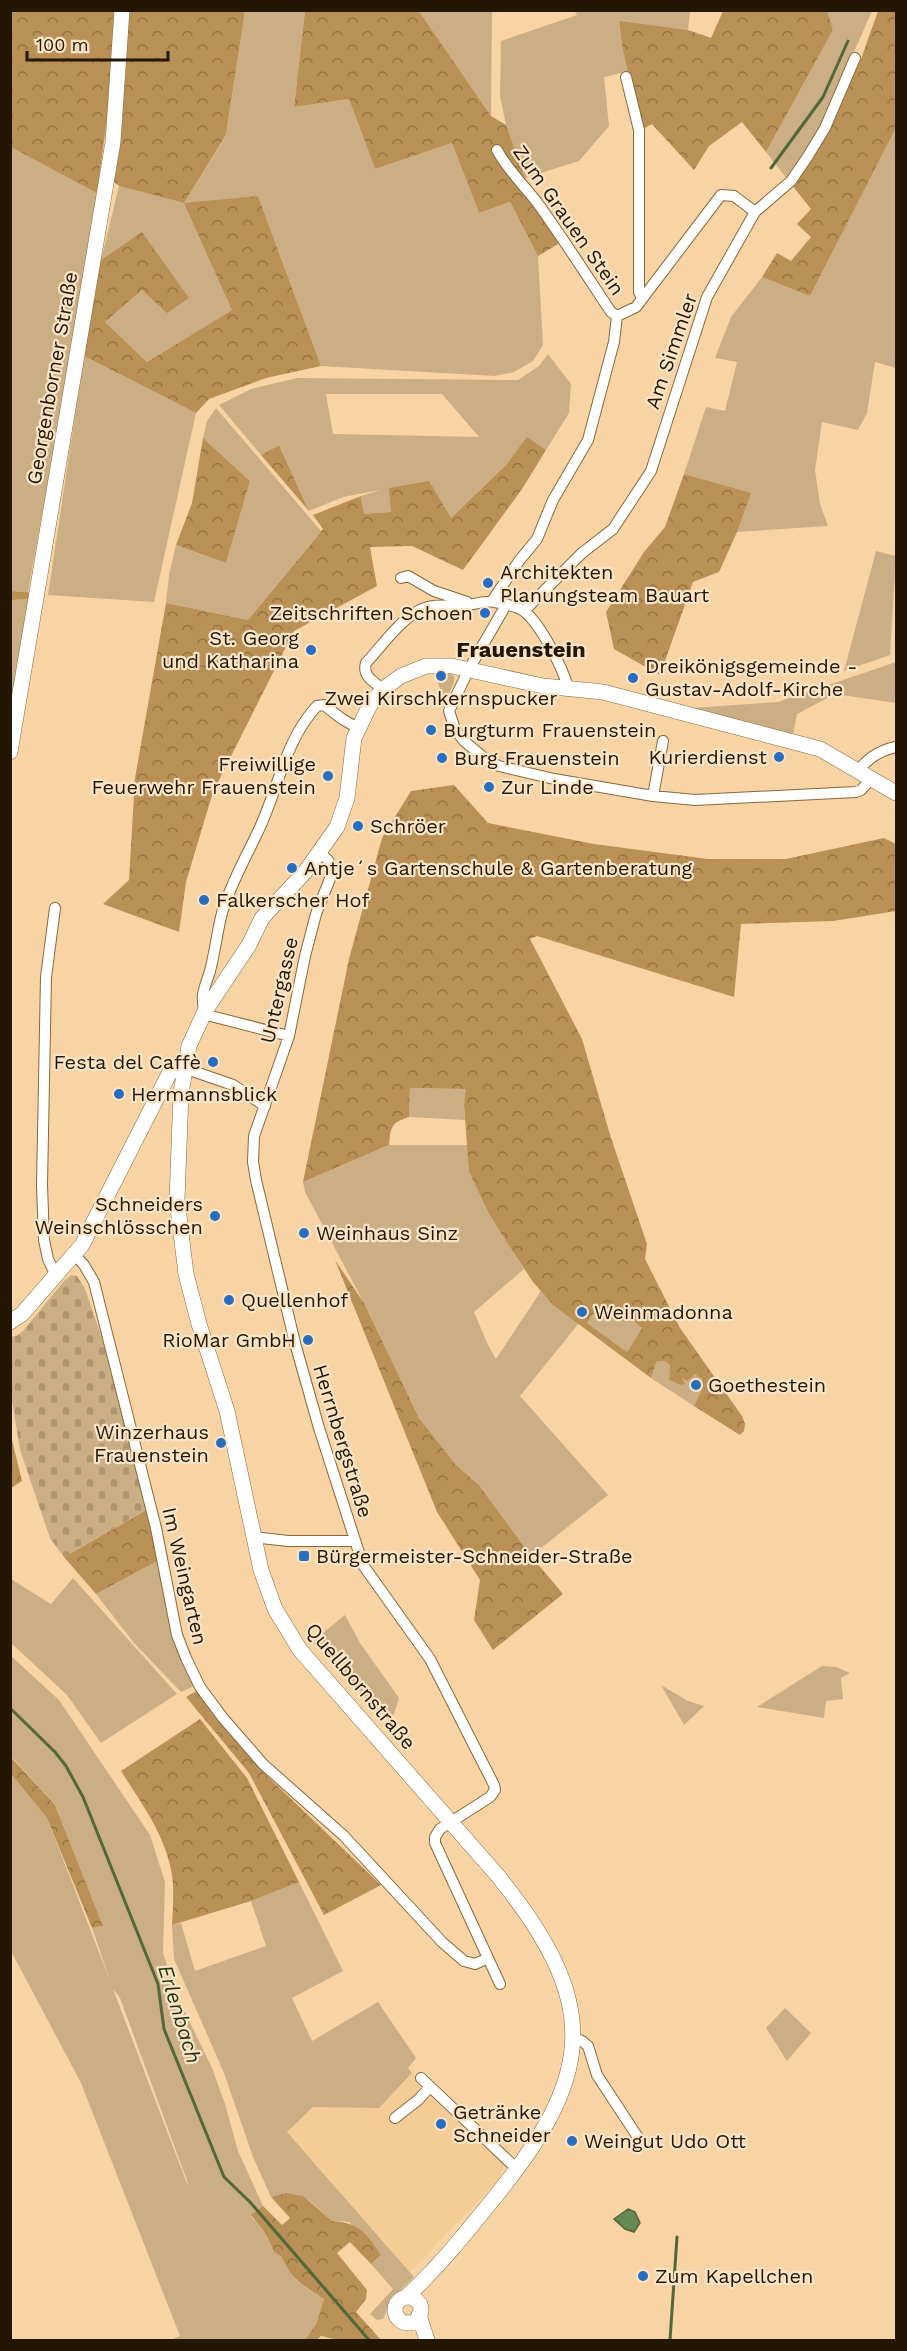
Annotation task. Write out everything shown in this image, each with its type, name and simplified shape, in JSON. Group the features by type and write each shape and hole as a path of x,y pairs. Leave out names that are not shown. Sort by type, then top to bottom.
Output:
{"main road":[{"name":"Georgenborner Straße","path":"10,752 110,161 122,10"},
{"path":"383,689 401,676 426,666 452,666 543,686 603,692 820,749 897,792"},
{"name":"Quellbornstraße","path":"383,689 370,705 358,728 352,749 345,808 337,827 320,854 262,918 249,945 204,1012 189,1046 184,1068 177,1182 186,1274 229,1420 253,1538 267,1590 300,1650 510,1891 544,1943 565,1986 571,2008 573,2038 569,2068 561,2097 544,2129 517,2169 430,2276 406,2297"},
{"path":"10,1322 18,1317 75,1256 89,1234 169,1074 175,1069 184,1068"},
{"name":"Quellbornstraße","path":"420,2310 430,2276"},
{"path":"421,2340 405,2322 396,2316 395,2309 399,2300 406,2297 416,2300 427,2340"},
{"path":"405,2322 414,2321 420,2310"}],"street":[{"name":"Am Simmler","path":"524,611 582,553 613,529 645,483 651,471 707,297 755,212 791,181 808,156 825,128 855,58"},
{"path":"626,77 639,130 639,292 642,298"},
{"name":"Zum Grauen Stein","path":"492,602 519,561 537,539 553,500 588,440 614,342 617,316 611,312 540,206 522,182 508,169 497,150"},
{"path":"617,316 636,307 722,195 734,196 755,212"},
{"path":"401,578 408,576 434,591 472,604"},
{"path":"383,689 366,674 364,669 366,663 409,617 419,610 438,605 492,602 524,611 547,642 568,688"},
{"path":"506,605 469,669 449,711 455,729 464,741 480,755 499,766 554,779 653,796 695,800 856,792 861,790 864,775 875,754 897,747"},
{"path":"290,1036 204,1012 202,996 210,971 222,912 234,879 261,824 281,767 306,720 317,706 324,705 358,728"},
{"path":"653,796 663,741"},
{"name":"Untergasse","path":"265,1106 290,1036 310,935 333,871 328,860 320,854"},
{"path":"55,908 46,977 42,1185 44,1240 50,1264 56,1276"},
{"path":"184,1068 233,1085 265,1106"},
{"name":"Herrnbergstraße","path":"265,1106 254,1136 253,1162 261,1207 316,1417 354,1541 363,1565 430,1659 494,1785 495,1790 490,1797 450,1821"},
{"name":"Im Weingarten","path":"75,1256 84,1265 94,1282 156,1528 177,1635 200,1687 257,1758 344,1836 442,1942 464,1961 472,1964 488,1958"},
{"path":"253,1538 354,1541"},
{"path":"450,1821 440,1829 435,1837 435,1844 500,1984"},
{"path":"573,2038 588,2046 597,2075 639,2139"},
{"path":"421,2078 517,2169"},
{"path":"395,2118 430,2087"}],"shaded area":[{"path":"412,2073 506,2162 499,2179 410,2272 287,2132 313,2107 379,2108"}],"green space":[{"path":"827,10 833,30 766,152 742,122 709,146 694,170 652,124 641,130 622,45 619,21 688,30 711,38 723,11"},
{"path":"10,11 97,194 81,298 28,592 10,591"},
{"path":"11,11 114,11 109,104 97,193 11,147"},
{"path":"129,11 245,11 226,135 184,203 119,186 113,181 123,105"},
{"path":"245,11 305,11 294,107 349,99 375,169 452,143 479,213 510,202 538,256 543,345 533,361 514,372 495,376 321,366 258,196 232,310 147,362 105,322 142,290 167,312 188,298 101,260 119,186 184,203 226,136"},
{"path":"305,11 419,11 491,116 506,125 525,178 565,240 538,256 510,202 479,213 452,143 375,169 349,99 294,107"},
{"path":"419,11 492,11 491,116"},
{"path":"575,11 690,11 688,30 619,22 629,71 604,77 609,126 579,161 525,178 506,125 500,96 501,41 577,15"},
{"path":"827,11 872,11 819,132 788,180 766,152 833,30"},
{"path":"878,11 896,11 896,128 810,296 762,277 777,253 791,261 811,237 797,224 811,209 792,185 820,145 861,59"},
{"path":"896,128 896,368 875,362 867,413 858,430 822,422 815,470 820,504 828,526 737,532 750,493 684,474 706,407 725,411 737,362 715,358 731,317 762,277 810,296"},
{"path":"258,196 321,366 266,378 209,399 196,413 84,356 101,260 142,232 189,298 167,313 142,290 105,322 147,362 232,310 184,203"},
{"path":"548,354 571,384 569,413 546,450 527,438 506,465 451,518 392,512 364,514 361,496 380,490 343,497 309,511 279,445 261,455 219,405 251,389 297,378 518,380 539,366","holes":["326,394 442,394 479,437 333,434"]},
{"path":"84,356 196,413 154,602 48,595"},
{"path":"216,408 321,531 248,620 166,603 169,575 176,545 226,563 250,481 203,438 207,421"},
{"path":"527,437 546,450 522,489 463,570 412,546 370,547 377,586 294,631 213,792 186,882 179,932 103,904 129,880 135,778 166,603 248,620 323,529 313,515 361,496 364,514 391,512 389,488 429,481 451,518 506,465"},
{"path":"203,438 250,481 226,563 176,545 192,503"},
{"path":"279,445 309,511 261,455"},
{"path":"684,474 751,493 719,572 693,582 660,675 614,649 606,612 644,552 665,527"},
{"path":"876,551 896,556 890,655 844,671"},
{"path":"10,591 28,592 33,599 11,600"},
{"path":"33,599 11,729 11,600"},
{"path":"896,662 896,703 835,694 797,714 793,734 691,708 778,702"},
{"path":"433,673 449,673 454,676 454,682 446,701"},
{"path":"454,785 488,823 594,844 708,859 786,859 884,838 896,844 896,911 833,921 741,924 734,997 537,936 530,939 582,1039 611,1138 647,1244 645,1259 680,1328 742,1416 745,1424 744,1431 740,1435 694,1406 703,1387 702,1379 695,1374 687,1381 682,1378 685,1384 680,1385 669,1380 670,1366 664,1361 656,1362 651,1378 553,1305 533,1282 489,1214 469,1172 464,1105 466,1089 410,1088 409,1117 395,1123 390,1133 389,1145 303,1182 349,959 382,838 411,791","holes":["609,1311 611,1317 625,1322 629,1317 642,1328 627,1352 587,1323 593,1314"]},
{"path":"410,1088 467,1089 464,1105 465,1120 409,1117"},
{"path":"389,1145 468,1145 469,1172 489,1214 524,1269 474,1312 496,1359 541,1291 553,1305 579,1323 520,1396 608,1495 531,1556 479,1485 456,1465 419,1418 364,1303 305,1192 303,1182"},
{"path":"335,1260 364,1303 419,1418 456,1465 479,1485 531,1556 563,1594 493,1650 474,1620 480,1580 437,1512"},
{"path":"71,1275 77,1276 85,1289 105,1347 148,1509 64,1557 50,1538 20,1450 11,1394 10,1337 23,1331"},
{"path":"609,1311 624,1322 629,1317 642,1328 627,1352 587,1323 593,1314"},
{"path":"664,1361 670,1367 669,1380 680,1385 684,1384 683,1378 695,1373 702,1379 703,1387 694,1406 651,1378 655,1362"},
{"path":"10,1432 22,1481 11,1488 10,1488"},
{"path":"148,1509 159,1560 96,1594 64,1557"},
{"path":"159,1560 194,1686 181,1692 134,1643 96,1594"},
{"path":"73,1578 177,1694 101,1743 67,1695 11,1643 11,1579 51,1604"},
{"path":"345,1615 360,1643 399,1698 391,1723 312,1642"},
{"path":"10,1655 59,1700 150,1835 165,1882 163,1953 180,2002 212,2068 238,2151 263,2206 251,2216 266,2234 274,2252 282,2257 293,2277 324,2299 316,2324 305,2340 171,2340 180,2336 81,2083 11,1951 11,1774 47,1818 111,1983 92,1928 103,1926 55,1805 11,1756","holes":["113,1989 120,1998 189,2186"]},
{"path":"822,1666 836,1667 850,1673 841,1678 843,1699 826,1701 824,1718 757,1707"},
{"path":"661,1685 688,1701 704,1706 684,1725"},
{"path":"198,1690 264,1773 381,1885 324,1915 249,1773 186,1697"},
{"path":"200,1719 247,1778 299,1882 251,1901 172,1925 173,1880 166,1852 150,1816 121,1771"},
{"path":"10,1756 55,1805 103,1926 92,1928 47,1818 11,1774"},
{"path":"299,1882 343,1971 292,1998 312,2041 378,2002 416,2058 408,2068 412,2073 379,2108 313,2107 287,2132 414,2277 392,2298 383,2319 377,2320 370,2314 393,2289 371,2264 381,2255 349,2222 332,2221 305,2198 291,2194 271,2197 253,2157 224,2073 174,1959 172,1925 181,1923 195,1971 266,1946 251,1901"},
{"path":"785,2008 811,2033 787,2061 766,2028"},
{"path":"286,2193 303,2196 332,2221 356,2227 366,2235 381,2255 371,2264 350,2242 337,2253 367,2290 366,2299 356,2312 381,2340 338,2340 321,2336 317,2340 305,2340 316,2324 324,2299 293,2276 282,2257 274,2252 266,2234 251,2215 263,2206 282,2225 290,2218 271,2197"}],"water":[{"path":"628,2209 635,2212 640,2223 634,2232 625,2229 614,2219"}],"waterway":[{"path":"771,168 823,97 848,41"},
{"name":"Erlenbach","path":"10,1708 55,1752 66,1766 83,1797 158,1984 164,2029 224,2177 250,2202 369,2340"},
{"path":"670,2340 677,2237"}],"place":[{"name":"Architekten Planungsteam Bauart","path":"488,583"},
{"name":"Zeitschriften Schoen","path":"485,613"},
{"name":"St. Georg und Katharina","path":"311,650"},
{"name":"Zwei Kirschkernspucker","path":"441,676"},
{"name":"Dreikönigsgemeinde - Gustav-Adolf-Kirche","path":"633,678"},
{"name":"Burgturm Frauenstein","path":"431,730"},
{"name":"Kurierdienst","path":"779,757"},
{"name":"Burg Frauenstein","path":"442,758"},
{"name":"Freiwillige Feuerwehr Frauenstein","path":"328,776"},
{"name":"Zur Linde","path":"489,787"},
{"name":"Schröer","path":"358,826"},
{"name":"Antje´s Gartenschule & Gartenberatung","path":"292,868"},
{"name":"Falkerscher Hof","path":"204,900"},
{"name":"Festa del Caffè","path":"213,1062"},
{"name":"Hermannsblick","path":"119,1094"},
{"name":"Schneiders Weinschlösschen","path":"215,1216"},
{"name":"Weinhaus Sinz","path":"304,1233"},
{"name":"Quellenhof","path":"229,1300"},
{"name":"Weinmadonna","path":"582,1312"},
{"name":"RioMar GmbH","path":"308,1340"},
{"name":"Goethestein","path":"696,1385"},
{"name":"Winzerhaus Frauenstein","path":"221,1443"},
{"name":"Bürgermeister-Schneider-Straße","path":"304,1556"},
{"name":"Getränke Schneider","path":"441,2124"},
{"name":"Weingut Udo Ott","path":"572,2141"},
{"name":"Zum Kapellchen","path":"643,2276"}],"district":[{"name":"Frauenstein","path":"521,649"}]}
